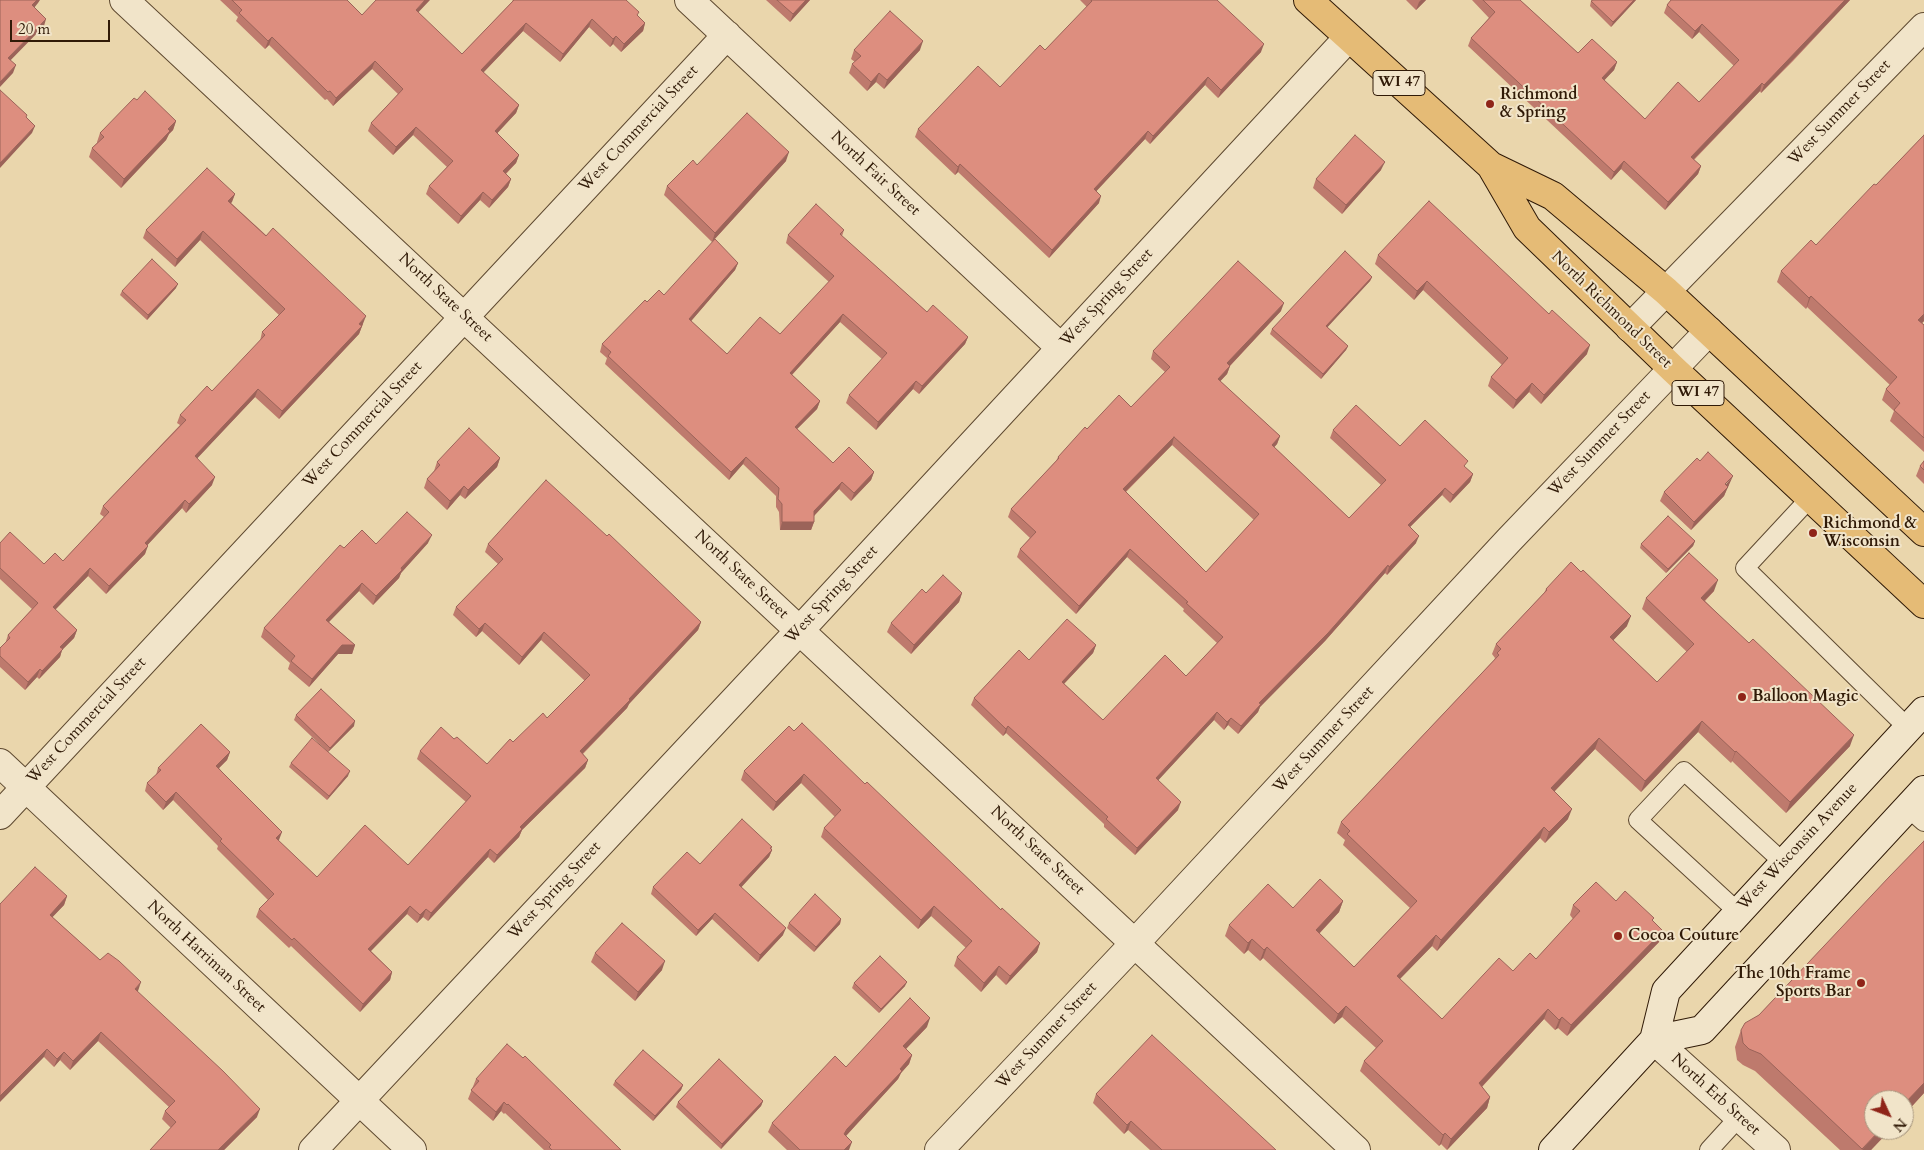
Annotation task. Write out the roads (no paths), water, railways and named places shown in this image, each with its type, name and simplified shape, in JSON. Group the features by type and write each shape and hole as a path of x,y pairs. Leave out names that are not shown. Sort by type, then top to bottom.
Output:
{"main road":[{"name":"North Richmond Street","path":"1308,0 1491,166 1553,196 1666,291 1924,532"},
{"name":"North Richmond Street","path":"1491,166 1526,228 1673,369 1924,604"}],"street":[{"name":"North State Street","path":"124,0 1356,1150"},
{"name":"North Fair Street","path":"689,0 1060,347"},
{"name":"West Summer Street","path":"1630,328 1924,27"},
{"name":"West Commercial Street","path":"0,815 727,35"},
{"name":"West Spring Street","path":"313,1150 800,630 1348,38"},
{"name":"West Summer Street","path":"940,1150 1509,540 1709,331"},
{"name":"West Wisconsin Avenue","path":"1552,1150 1654,1040 1666,991 1916,719"},
{"name":"North Harriman Street","path":"0,764 412,1150"},
{"path":"1654,1040 1702,1030 1919,806"},
{"name":"North Erb Street","path":"1654,1040 1776,1150"}],"lane":[{"path":"1810,498 1745,568 1916,719"},
{"path":"1738,912 1638,820 1684,771 1784,863"},
{"path":"1709,1150 1740,1116"}],"place":[{"name":"Richmond & Spring","path":"1490,104"},
{"name":"Richmond & Wisconsin","path":"1813,533"},
{"name":"Balloon Magic","path":"1742,697"},
{"name":"Cocoa Couture","path":"1618,936"},
{"name":"The 10th Frame Sports Bar","path":"1861,983"}]}
